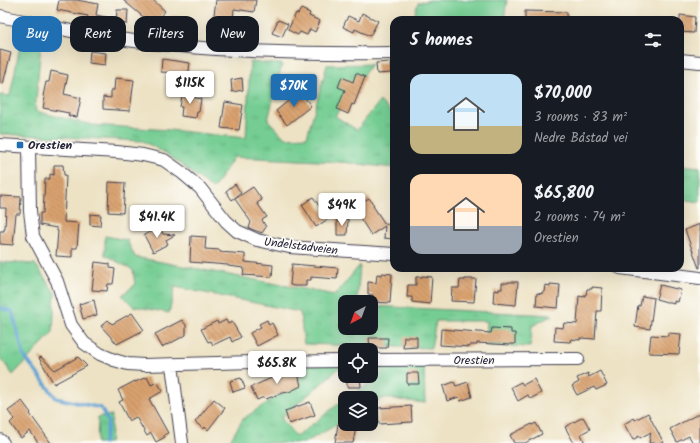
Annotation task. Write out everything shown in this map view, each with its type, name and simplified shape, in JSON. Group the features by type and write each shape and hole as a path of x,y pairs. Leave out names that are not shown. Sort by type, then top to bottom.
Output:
{"street":[{"path":"0,16 118,39 179,46 326,54 390,52"},
{"path":"684,60 700,62"},
{"name":"Undelstadveien","path":"0,145 29,148 116,152 164,160 182,172 200,188 226,221 237,231 256,240 289,247 390,254"},
{"path":"29,148 30,211 33,236 57,281 71,326 84,343 100,354 128,364 172,365 338,361"},
{"path":"652,272 700,278"},
{"name":"Orestien","path":"378,360 578,359"},
{"path":"172,365 182,443"},
{"path":"0,440 3,443"}],"green space":[{"path":"430,0 507,0 505,16 414,16 418,3"},
{"path":"19,52 40,52 35,111 92,125 169,130 246,138 250,62 282,64 268,120 285,138 307,137 327,65 371,64 335,116 357,130 380,101 390,112 390,168 341,162 234,157 213,189 168,155 143,141 0,134 0,95 10,96"},
{"path":"684,165 700,167 700,202 684,200"},
{"path":"105,236 127,240 135,257 335,295 360,265 358,295 338,295 338,335 378,335 378,306 553,315 532,326 530,347 486,345 487,321 436,321 431,348 378,346 378,343 338,343 338,345 304,344 300,312 175,287 169,313 133,306 122,295 135,285 133,270 105,255"},
{"path":"0,262 35,264 55,293 53,332 13,375 0,357"},
{"path":"378,363 424,363 425,403 384,398 378,401 378,391 358,391 367,386 367,383 378,383"},
{"path":"338,364 338,369 281,418 296,437 338,404 338,424 304,443 234,443 231,439 243,419 292,386 294,365"},
{"path":"112,415 110,443 97,443 98,417"}],"building":[{"path":"59,0 77,0 98,4 96,15 101,16 88,16 57,10"},
{"path":"123,0 153,0 165,11 161,16 142,16"},
{"path":"216,0 256,0 254,12 234,9 233,16 214,16"},
{"path":"301,9 310,13 309,16 320,21 315,32 310,29 307,35 300,32 298,35 288,30 296,13 298,14"},
{"path":"117,10 128,10 127,24 126,16 117,16"},
{"path":"525,11 567,12 567,16 525,16"},
{"path":"362,13 378,21 370,36 355,29 354,32 343,27 348,16 359,21"},
{"path":"680,15 695,17 694,33 684,32 684,16"},
{"path":"278,20 288,24 282,37 272,33"},
{"path":"0,50 11,53 3,84 0,83"},
{"path":"90,52 106,53 105,65 89,63"},
{"path":"162,59 190,63 188,77 176,75 176,73 161,72"},
{"path":"390,62 390,73 377,74 376,63"},
{"path":"51,71 68,75 64,94 81,98 77,117 68,116 69,113 43,108 45,97 43,96 46,82 49,82"},
{"path":"356,73 365,77 354,105 352,104 348,114 337,109 345,90 338,87 342,77 353,82"},
{"path":"115,78 134,80 130,111 103,109 103,97 111,98 111,90 114,90"},
{"path":"242,78 243,90 232,92 231,80"},
{"path":"183,91 192,92 192,97 201,99 199,112 197,112 196,118 181,116 182,107 180,107"},
{"path":"300,91 311,106 287,125 276,111"},
{"path":"225,102 243,105 239,130 221,128"},
{"path":"54,165 63,165 64,175 66,175 64,222 79,223 77,248 72,248 72,257 56,256 57,228 40,225 40,213 43,213 45,179 50,179 50,174 54,175"},
{"path":"109,182 125,183 123,213 108,212"},
{"path":"235,184 241,193 232,200 226,191"},
{"path":"253,187 262,200 257,203 267,217 262,220 266,227 262,233 249,228 251,222 235,199"},
{"path":"0,196 21,197 20,214 16,214 13,245 0,244 0,231 4,231 5,229 6,208 0,208"},
{"path":"313,197 328,219 316,227 302,205"},
{"path":"369,198 385,224 390,225 390,239 384,238 385,226 371,235 355,210 360,206 359,204"},
{"path":"90,214 101,215 100,226 90,225"},
{"path":"337,218 348,219 347,235 337,235"},
{"path":"700,224 700,268 699,268 685,230"},
{"path":"159,227 163,234 175,235 166,240 168,244 153,252 144,235"},
{"path":"191,236 206,237 205,249 245,254 245,262 273,265 272,277 243,275 244,268 228,265 190,262"},
{"path":"95,262 110,264 110,268 115,269 113,284 108,284 107,291 92,290"},
{"path":"292,264 338,268 337,279 311,277 311,280 306,280 306,286 290,285"},
{"path":"382,273 392,274 390,303 378,302 378,295 368,294 368,282 376,283 377,274 382,275"},
{"path":"416,277 432,277 430,304 412,302 412,297 407,297 408,285 416,285"},
{"path":"476,279 474,302 451,301 452,288 459,288 460,280"},
{"path":"518,282 516,305 493,303 494,290 499,291 499,289 502,289 502,283"},
{"path":"550,284 560,285 558,308 536,306 537,293 542,294 542,292 544,292 545,285 550,286"},
{"path":"660,285 681,290 678,302 674,301 674,304 656,299"},
{"path":"592,287 602,288 601,311 597,311 595,339 571,339 570,342 554,341 555,327 563,328 564,323 577,324 579,296 584,297 587,289 592,289"},
{"path":"642,296 654,298 650,329 635,327 638,305 640,306"},
{"path":"94,300 97,315 83,319 79,304"},
{"path":"132,313 144,330 117,344 101,326 108,320 112,324"},
{"path":"182,320 186,325 186,335 162,347 155,334"},
{"path":"226,320 228,324 232,322 241,337 232,342 230,337 213,345 211,341 208,342 201,329 217,321 218,324"},
{"path":"267,320 269,325 272,323 278,335 257,346 250,333 261,327 259,324"},
{"path":"492,328 511,329 511,333 515,333 515,344 477,343 477,345 470,345 470,347 440,345 441,329 491,333"},
{"path":"668,333 681,334 679,354 649,353 651,335 668,336"},
{"path":"404,337 417,337 417,347 403,348"},
{"path":"369,338 388,338 387,348 378,348 378,343 370,343"},
{"path":"41,357 55,370 78,357 87,366 54,384 39,358"},
{"path":"294,369 297,369 301,386 289,392 266,399 264,397 257,400 251,387 276,376 277,378"},
{"path":"600,371 607,385 596,390 594,387 577,395 572,386 579,382 577,378 588,373 589,377"},
{"path":"407,373 418,373 419,384 407,384"},
{"path":"147,377 151,385 157,382 163,391 149,399 168,433 164,435 165,437 156,442 151,433 147,436 136,417 129,421 119,402 123,400 118,390 135,381"},
{"path":"241,378 245,388 233,392 230,381"},
{"path":"534,379 541,393 530,399 528,395 518,401 511,387 521,382 523,385"},
{"path":"454,382 456,386 468,382 472,397 460,401 459,397 447,401 443,386"},
{"path":"347,383 361,383 361,387 347,387"},
{"path":"214,399 225,408 208,430 205,427 204,429 195,422"},
{"path":"22,401 51,443 38,443 30,431 21,438 10,423 14,419 8,411"},
{"path":"310,402 315,415 289,424 285,411"},
{"path":"411,406 412,422 379,424 378,408"},
{"path":"648,413 664,443 649,443 651,432 640,438 639,436 633,440 624,424 634,418 635,420"},
{"path":"700,413 700,443 693,443 689,436 677,442 670,429"},
{"path":"583,417 590,429 581,434 585,443 574,443 565,427"},
{"path":"536,423 542,434 525,443 514,443 510,435"},
{"path":"338,424 338,431 355,431 353,443 335,443"}],"waterway":[{"path":"0,308 12,311 24,356 56,398 101,408 108,422 104,443"}],"place":[{"name":"Orestien","path":"20,145"}]}
